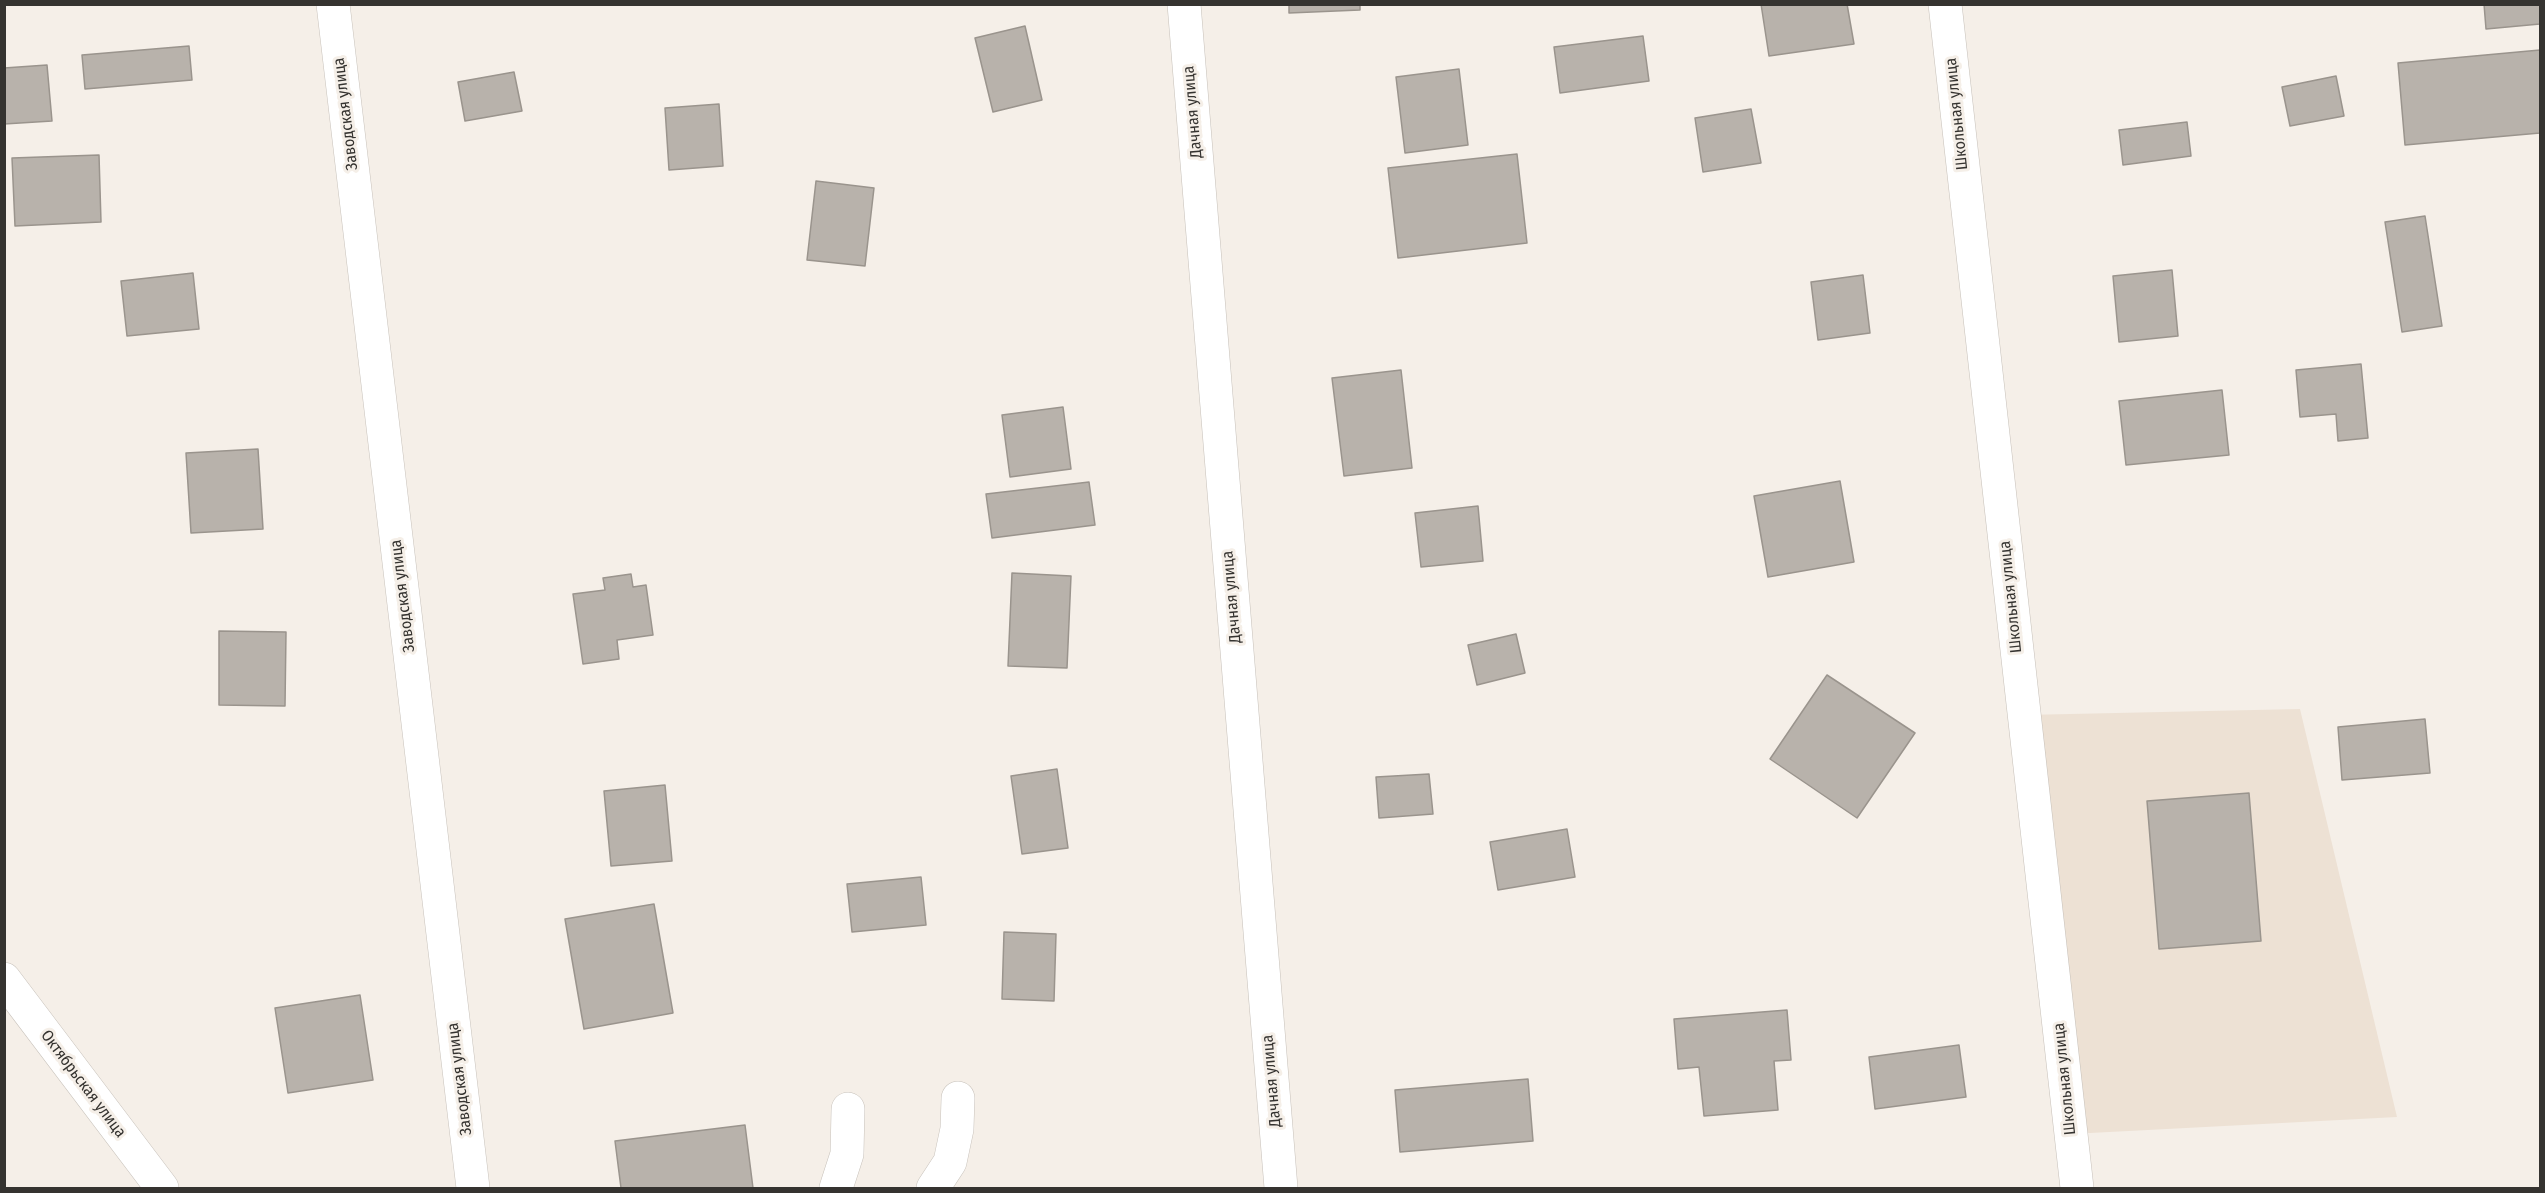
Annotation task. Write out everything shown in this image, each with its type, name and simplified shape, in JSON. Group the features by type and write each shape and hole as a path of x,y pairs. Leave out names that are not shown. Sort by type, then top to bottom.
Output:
{"street":[{"name":"Заводская улица","path":"333,4 473,1188"},
{"name":"Дачная улица","path":"1184,4 1281,1188"},
{"name":"Школьная улица","path":"1944,4 2077,1188"},
{"name":"Октябрьская улица","path":"4,979 162,1188"},
{"path":"933,1188 950,1162 957,1129 958,1098"},
{"path":"836,1188 847,1154 848,1109"}],"shaded area":[{"path":"2300,709 2397,1117 2071,1134 2024,715"}],"building":[{"path":"1289,4 1360,4 1360,10 1289,13"},
{"path":"1761,4 1847,4 1854,44 1769,56"},
{"path":"2484,4 2540,4 2540,24 2486,29"},
{"path":"1025,26 1042,100 993,112 975,38"},
{"path":"1643,36 1649,81 1560,93 1554,47"},
{"path":"189,46 192,80 85,89 82,55"},
{"path":"2540,50 2540,133 2405,145 2398,63"},
{"path":"47,65 52,121 4,124 4,68"},
{"path":"1459,69 1468,145 1405,153 1396,77"},
{"path":"514,72 522,111 465,121 458,82"},
{"path":"2336,76 2344,116 2290,126 2282,87"},
{"path":"719,104 723,166 669,170 665,108"},
{"path":"1751,109 1761,163 1703,172 1695,118"},
{"path":"2187,122 2191,156 2123,165 2119,130"},
{"path":"1517,154 1527,243 1398,258 1388,168"},
{"path":"99,155 101,222 15,226 12,158"},
{"path":"816,181 874,188 865,266 807,260"},
{"path":"2425,216 2442,326 2402,332 2385,222"},
{"path":"2172,270 2178,336 2119,342 2113,276"},
{"path":"193,273 199,329 127,336 121,281"},
{"path":"1863,275 1870,333 1818,340 1811,282"},
{"path":"2361,364 2368,438 2338,441 2336,414 2300,417 2296,370"},
{"path":"1401,370 1412,468 1344,476 1332,378"},
{"path":"2222,390 2229,455 2126,465 2119,401"},
{"path":"1063,407 1071,469 1010,477 1002,415"},
{"path":"258,449 263,529 191,533 186,453"},
{"path":"1840,481 1854,562 1768,577 1754,496"},
{"path":"1089,482 1095,525 992,538 986,494"},
{"path":"1478,506 1483,561 1421,567 1415,513"},
{"path":"1012,573 1071,576 1067,668 1008,666"},
{"path":"631,574 633,587 646,585 653,635 617,640 619,659 583,664 573,594 605,590 603,578"},
{"path":"219,631 286,632 285,706 219,705"},
{"path":"1516,634 1525,673 1477,685 1468,645"},
{"path":"1827,675 1915,733 1857,818 1770,759"},
{"path":"2425,719 2430,773 2342,780 2338,727"},
{"path":"1057,769 1068,848 1022,854 1011,776"},
{"path":"1429,774 1433,814 1379,818 1376,777"},
{"path":"665,785 672,861 611,866 604,791"},
{"path":"2249,793 2261,941 2159,949 2147,801"},
{"path":"1567,829 1575,877 1498,890 1490,842"},
{"path":"921,877 926,925 852,932 847,884"},
{"path":"654,904 673,1013 584,1029 565,919"},
{"path":"1004,932 1056,934 1054,1001 1002,999"},
{"path":"360,995 373,1080 288,1093 275,1008"},
{"path":"1787,1010 1791,1060 1774,1061 1778,1110 1704,1116 1699,1067 1678,1069 1674,1019"},
{"path":"1959,1045 1966,1097 1875,1109 1869,1057"},
{"path":"1528,1079 1533,1141 1400,1152 1395,1090"},
{"path":"745,1125 753,1188 621,1188 615,1141"}]}
